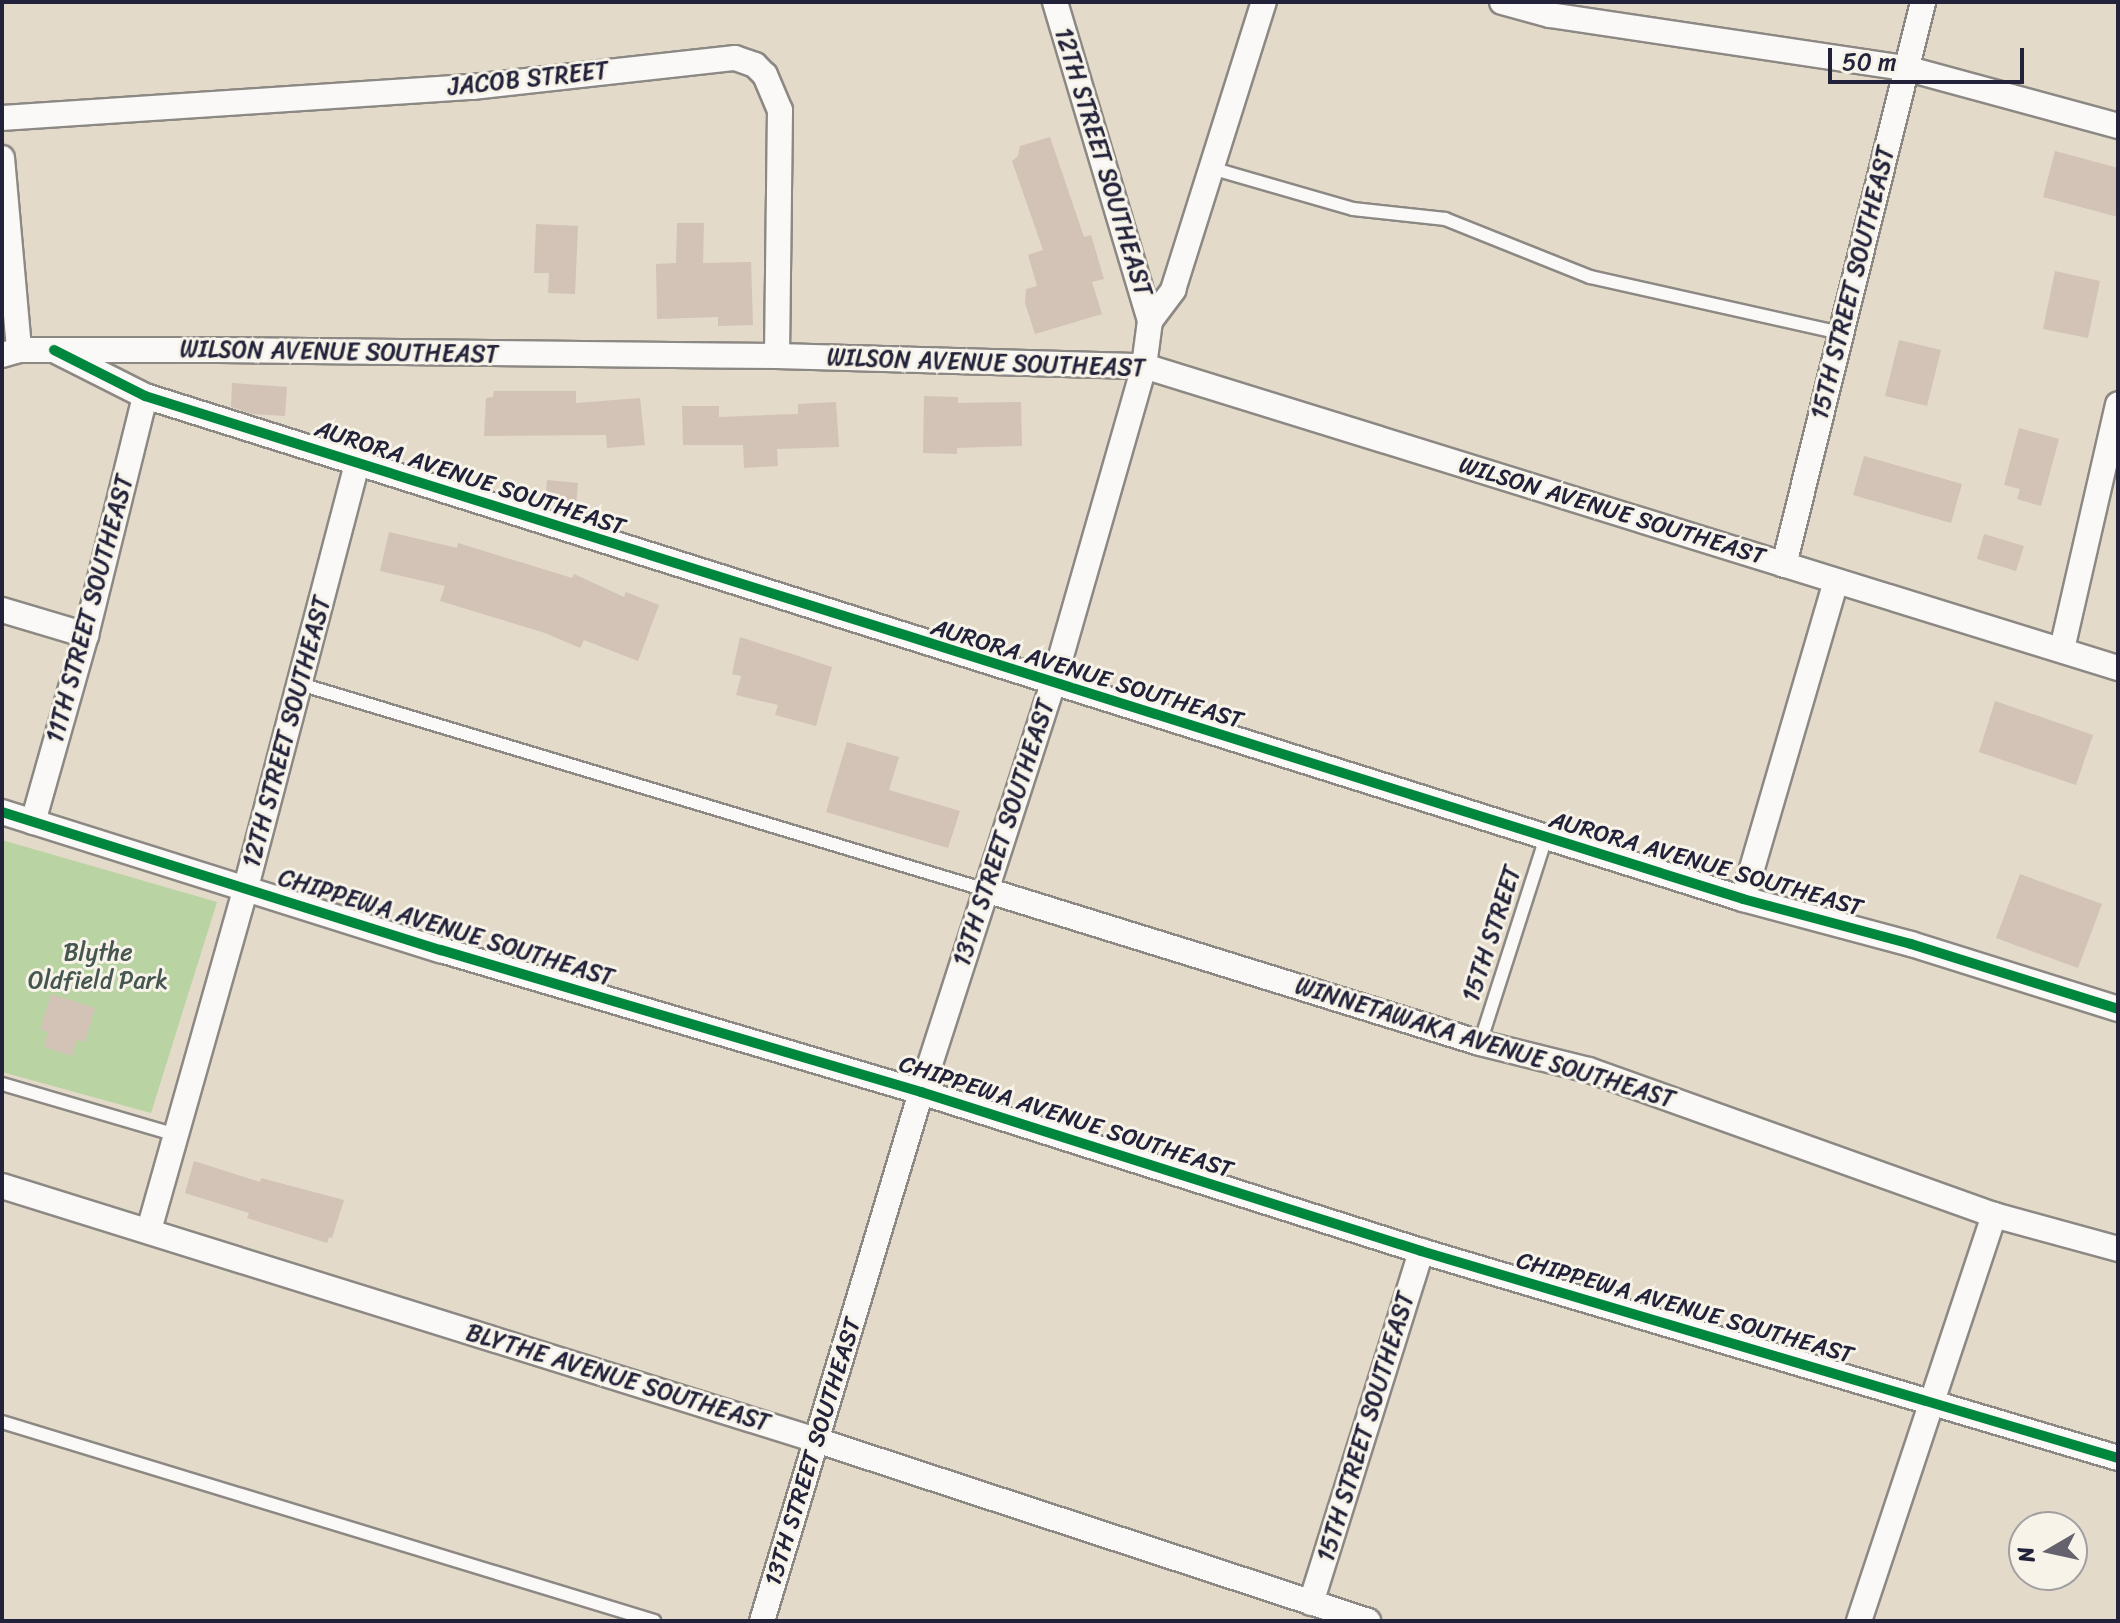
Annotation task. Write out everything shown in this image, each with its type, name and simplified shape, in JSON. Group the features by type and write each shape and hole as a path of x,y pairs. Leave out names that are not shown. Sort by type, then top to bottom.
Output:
{"street":[{"name":"12TH STREET SOUTHEAST","path":"1055,2 1150,321"},
{"name":"13TH STREET SOUTHEAST","path":"762,1621 921,1092 1053,684 1144,366 1150,321 1173,290 1264,2"},
{"path":"1502,2 1905,68 2118,126"},
{"name":"15TH STREET SOUTHEAST","path":"1784,565 1923,2"},
{"name":"JACOB STREET","path":"2,118 472,87 735,58 755,65 765,75 780,110 777,356"},
{"path":"2,158 10,353"},
{"name":"WILSON AVENUE SOUTHEAST","path":"10,353 54,350 777,356 1144,366 2118,668"},
{"name":"AURORA AVENUE SOUTHEAST","path":"54,350 145,396 357,464 1743,899 1911,944 2118,1009"},
{"name":"11TH STREET SOUTHEAST","path":"33,822 86,635 145,396"},
{"path":"2062,649 2118,404"},
{"name":"12TH STREET SOUTHEAST","path":"149,1230 246,887 357,464"},
{"path":"1743,899 1836,581"},
{"path":"2,610 86,635"},
{"name":"CHIPPEWA AVENUE SOUTHEAST","path":"2,812 441,950 921,1092 1421,1251 2118,1458"},
{"name":"WINNETAWAKA AVENUE SOUTHEAST","path":"986,890 1480,1043 1589,1070 1994,1215 2118,1249"},
{"name":"BLYTHE AVENUE SOUTHEAST","path":"2,1186 816,1440 1368,1621"},
{"path":"1859,1621 1994,1215"},
{"name":"15TH STREET SOUTHEAST","path":"1311,1603 1421,1251"}],"lane":[{"path":"1211,168 1353,209 1445,219 1590,277 1841,333"},
{"path":"300,684 986,890"},
{"name":"15TH STREET","path":"1480,1043 1546,838"},
{"path":"2,1084 176,1135"},
{"path":"2,1422 654,1621"}],"green space":[{"name":"Blythe Oldfield Park","path":"2,840 217,902 151,1113 2,1072"}],"building":[{"path":"1050,137 1084,237 1091,235 1104,279 1092,282 1102,314 1035,334 1025,303 1026,289 1037,286 1028,255 1043,250 1012,161 1018,156 1020,146"},
{"path":"2055,151 2118,168 2118,217 2043,197"},
{"path":"677,223 704,223 703,263 751,262 753,325 718,326 718,317 657,319 656,264 676,263"},
{"path":"536,224 578,226 575,294 548,293 549,273 534,273"},
{"path":"2055,271 2100,281 2088,338 2043,329"},
{"path":"1899,340 1941,350 1927,406 1885,396"},
{"path":"232,383 287,387 285,416 252,414 231,407"},
{"path":"494,391 576,391 576,403 640,398 645,445 607,448 606,435 484,436 486,398 493,397"},
{"path":"924,396 958,397 958,403 1021,402 1022,446 957,448 957,454 923,453"},
{"path":"836,402 839,447 777,449 778,466 744,468 743,445 683,445 682,406 719,406 719,417 798,414 798,404"},
{"path":"2019,428 2059,439 2041,506 2017,499 2020,489 2004,485"},
{"path":"1864,456 1962,484 1951,523 1853,495"},
{"path":"547,480 578,483 576,506 545,503"},
{"path":"389,532 457,548 458,543 572,578 574,574 624,597 626,592 659,605 638,661 584,640 580,648 545,633 440,601 445,586 380,571"},
{"path":"1984,534 2024,546 2016,571 1977,559"},
{"path":"740,637 832,667 816,726 775,715 778,705 736,695 741,676 732,674"},
{"path":"1995,701 2093,735 2076,785 1979,752"},
{"path":"847,742 899,757 889,790 960,811 948,848 826,812"},
{"path":"2020,874 2102,904 2078,968 1996,938"},
{"path":"51,994 95,1008 85,1042 77,1040 72,1056 44,1047 48,1032 40,1030"},
{"path":"194,1161 260,1182 261,1178 344,1200 332,1238 329,1237 327,1243 247,1218 249,1213 185,1193"}],"cycle path":[{"path":"54,350 145,396 1743,899 1911,944 2118,1009"},
{"path":"2,812 441,950 921,1092 1421,1251 2118,1458"}]}
